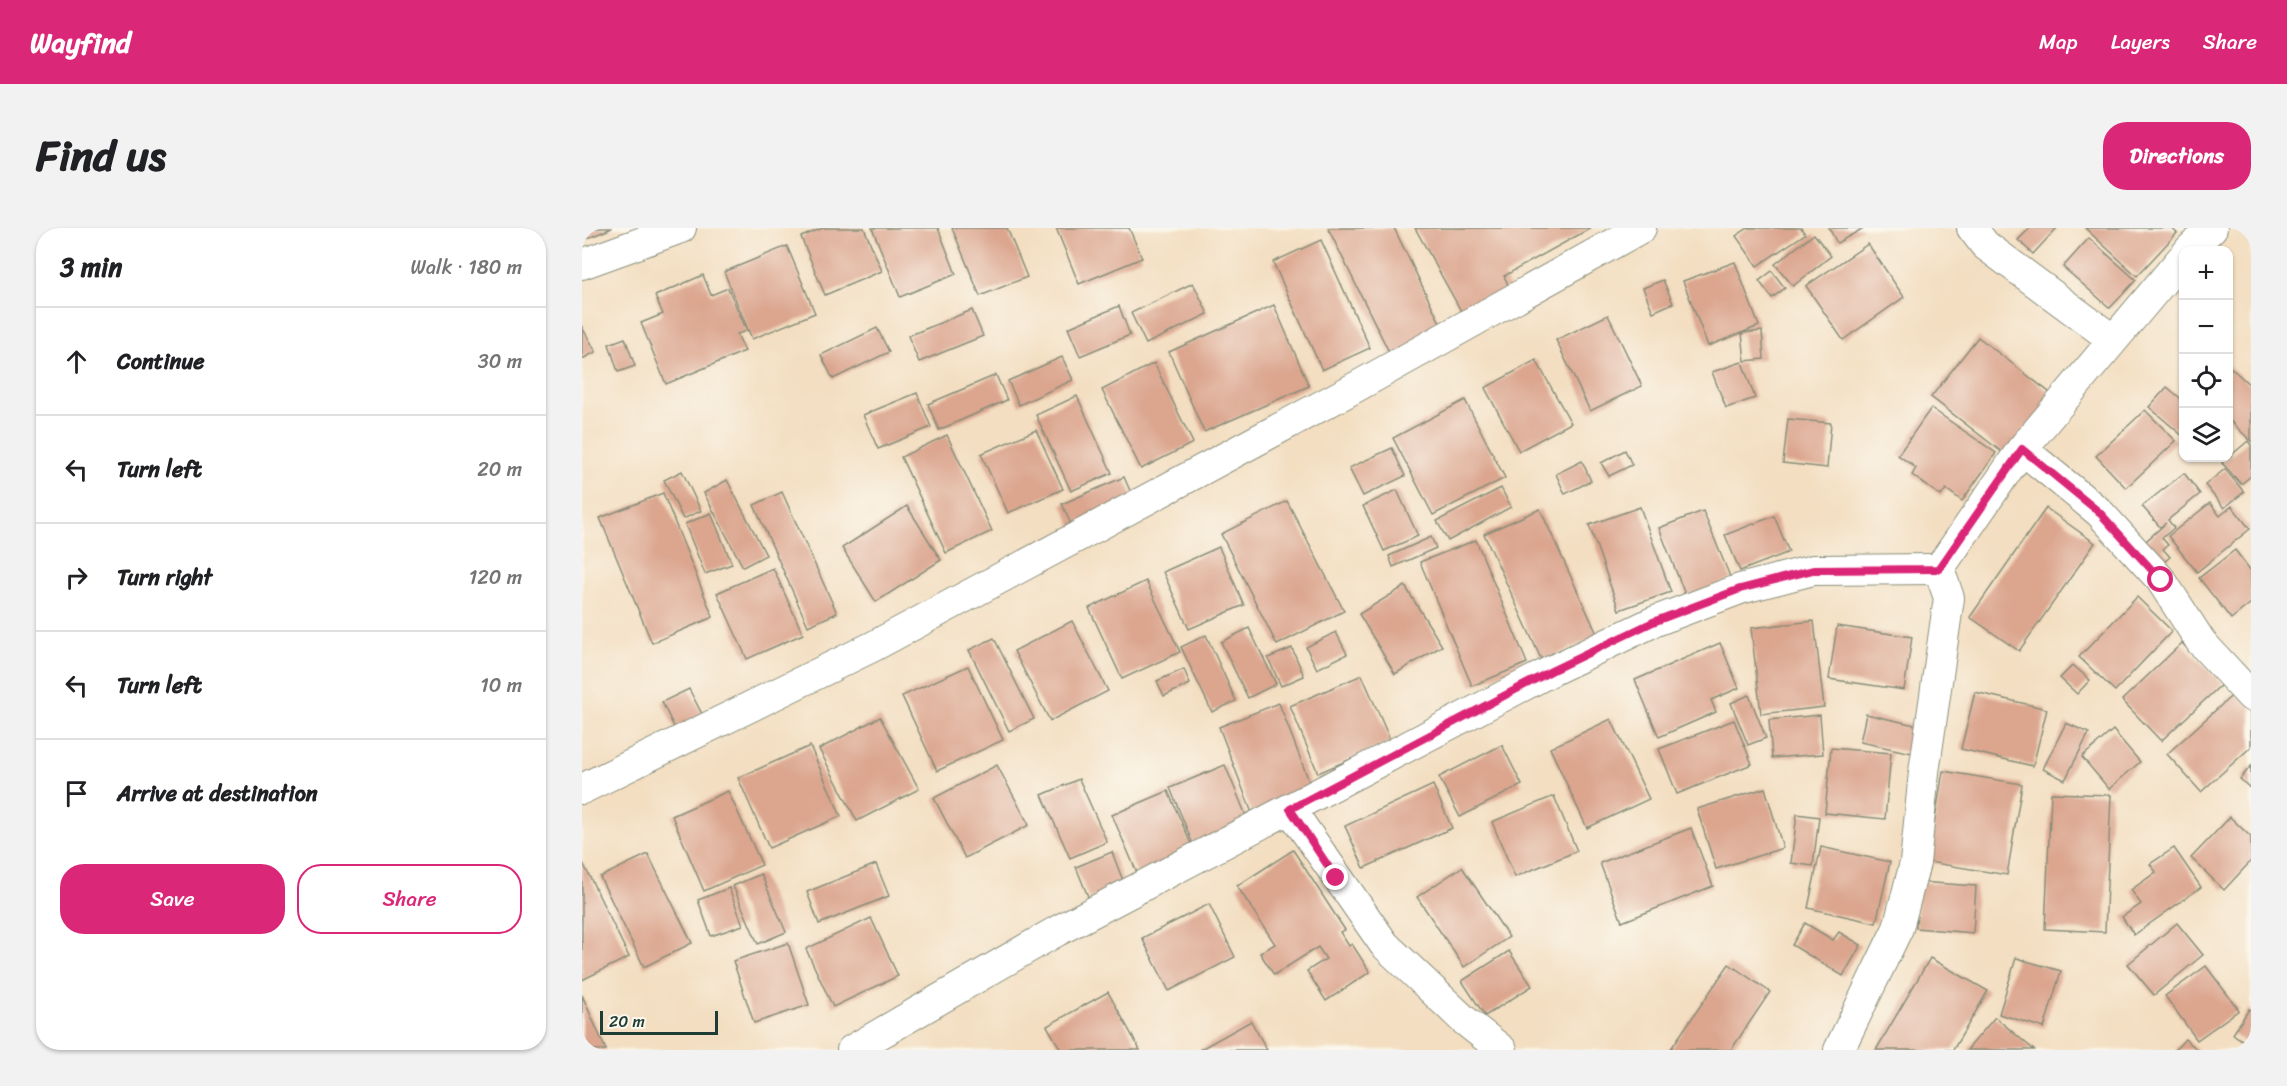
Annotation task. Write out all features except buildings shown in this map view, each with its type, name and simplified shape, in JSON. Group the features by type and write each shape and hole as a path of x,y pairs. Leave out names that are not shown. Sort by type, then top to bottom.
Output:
{"street":[{"path":"582,264 681,228"},
{"path":"582,789 873,647 1347,392 1641,228"},
{"path":"1972,228 1985,244 2112,339"},
{"path":"2193,246 2212,228"},
{"path":"1939,569 2022,449 2179,262"},
{"path":"2022,449 2099,512 2161,580 2201,642 2251,696"},
{"path":"852,1050 1058,931 1563,665 1653,622 1729,593 1813,570 1939,569"},
{"path":"1839,1050 1898,928 1915,863 1924,772 1949,598 1939,569"},
{"path":"1290,809 1384,944 1464,1020 1502,1050"}],"route":[{"path":"1336,878 1290,809 1553,670 1653,622 1740,589 1813,570 1939,569 2022,449 2099,512 2161,580"}]}
